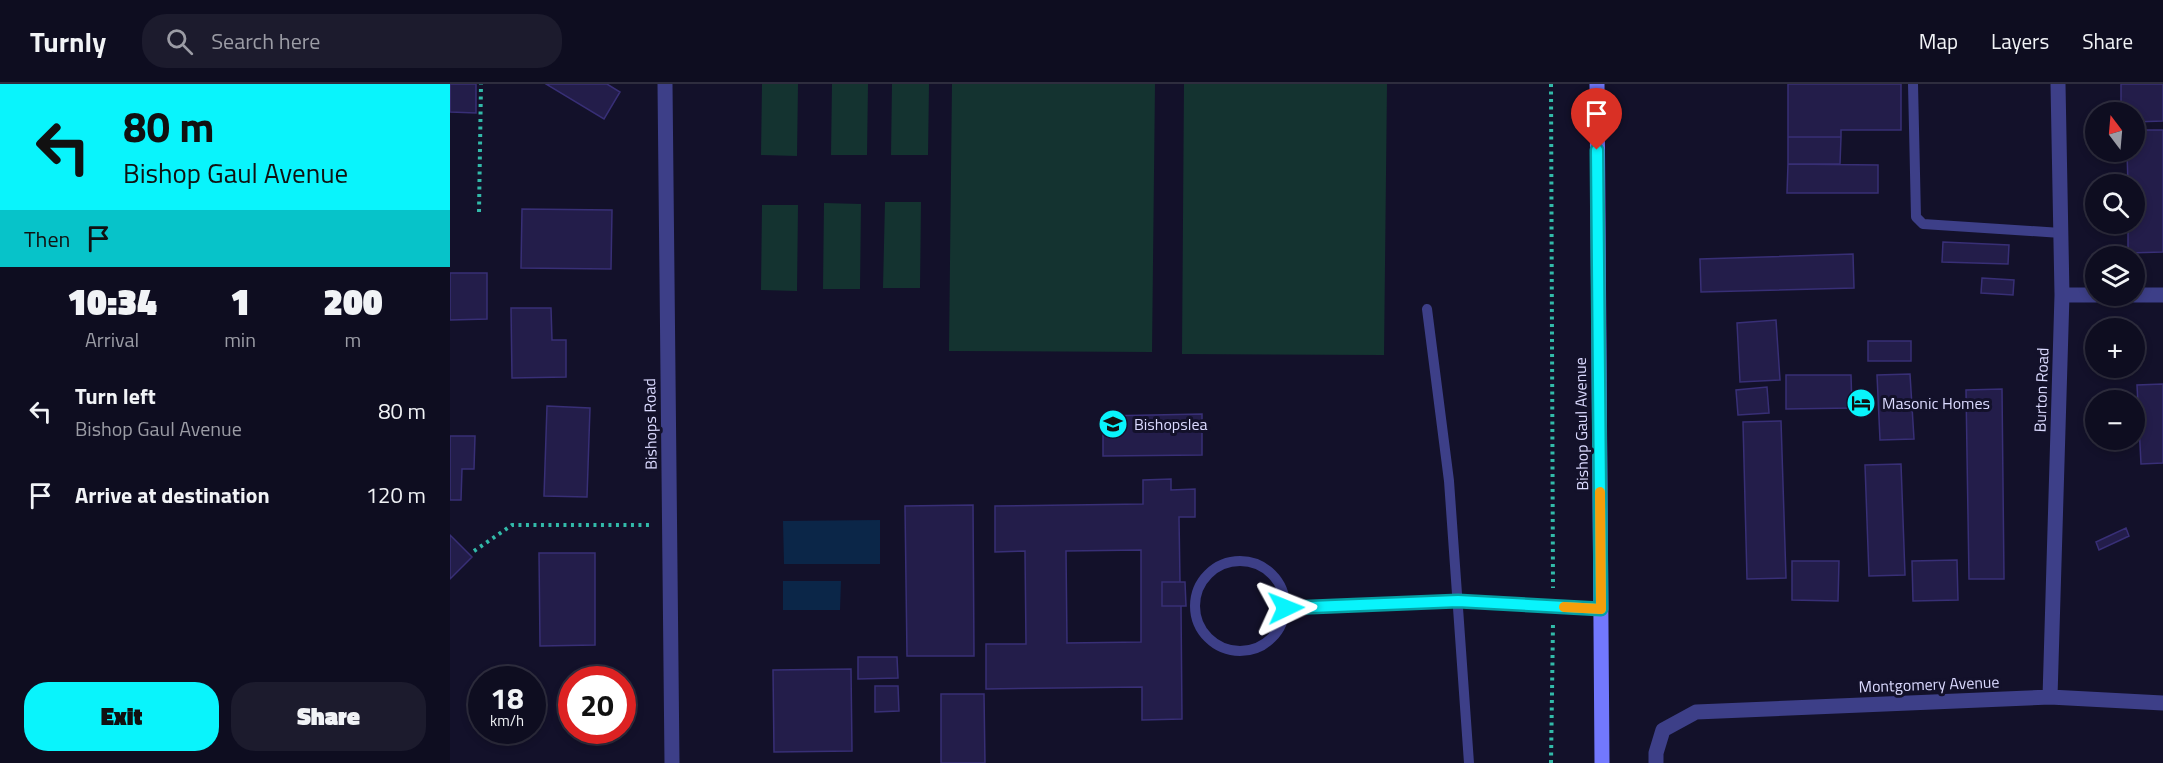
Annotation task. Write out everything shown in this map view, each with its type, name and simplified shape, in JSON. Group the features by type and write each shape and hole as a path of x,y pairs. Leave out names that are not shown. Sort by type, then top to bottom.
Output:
{"main road":[{"name":"Bishop Gaul Avenue","path":"1597,84 1602,763"}],"street":[{"name":"Bishops Road","path":"665,84 672,763"},
{"name":"Burton Road","path":"2050,697 2062,295 2058,84"},
{"path":"2062,295 2085,295"},
{"path":"2145,295 2163,295"},
{"name":"Montgomery Avenue","path":"1656,763 1656,753 1663,730 1696,712 2050,697 2163,703"}],"lane":[{"path":"1914,84 1916,217 1918,221 1923,224 2061,233"},
{"path":"1427,309 1449,481 1469,763"},
{"path":"1242,560 1265,567 1281,585 1286,608 1278,631 1260,647 1237,652 1214,644 1198,626 1194,603 1201,580 1219,565 1242,560"},
{"path":"1286,608 1458,601 1601,609"}],"path":[{"path":"479,212 481,84"},
{"path":"1551,84 1553,607 1551,763"},
{"path":"474,551 512,525 669,525"}],"green space":[{"path":"762,84 798,84 797,156 761,155"},
{"path":"832,84 868,84 867,155 831,155"},
{"path":"892,84 929,84 928,155 891,155"},
{"path":"952,84 1155,84 1152,352 949,351"},
{"path":"1184,84 1387,84 1384,355 1182,354"},
{"path":"885,202 921,202 920,288 883,288"},
{"path":"824,203 861,204 860,289 823,289"},
{"path":"762,205 798,205 797,291 761,290"}],"water":[{"path":"880,520 880,564 784,564 783,521"},
{"path":"783,581 841,581 840,610 783,610"}],"building":[{"path":"450,84 476,84 476,113 450,112"},
{"path":"546,84 607,84 620,92 604,119"},
{"path":"1788,84 1901,84 1901,130 1841,130 1841,137 1788,137"},
{"path":"2121,84 2163,84 2163,121 2145,122 2145,102 2121,102"},
{"path":"2145,130 2163,130 2163,252 2145,253 2145,246 2128,246 2128,234 2145,234 2145,174 2128,174 2127,162 2145,162"},
{"path":"1788,137 1841,137 1840,164 1788,164"},
{"path":"1788,164 1878,165 1878,193 1787,193"},
{"path":"522,209 612,210 611,269 521,268"},
{"path":"1943,242 2009,245 2008,264 1942,262"},
{"path":"1853,254 1854,288 1701,292 1700,259"},
{"path":"450,273 487,273 487,319 450,320"},
{"path":"1982,278 2014,280 2013,295 1981,293"},
{"path":"511,308 551,308 552,340 566,340 566,377 512,378"},
{"path":"1776,320 1780,380 1740,382 1737,323"},
{"path":"1868,341 1911,341 1911,361 1868,361"},
{"path":"1910,374 1914,439 1880,440 1877,375"},
{"path":"1786,375 1851,375 1852,408 1786,409"},
{"path":"2163,384 2163,463 2141,464 2140,450 2145,450 2145,390 2137,390 2137,385"},
{"path":"1767,387 1769,413 1738,415 1736,390"},
{"path":"2002,389 2004,579 1969,579 1966,390"},
{"path":"547,406 590,408 587,497 544,496"},
{"path":"1202,414 1202,455 1103,456 1103,416"},
{"path":"1781,421 1786,578 1747,579 1743,422"},
{"path":"450,436 475,436 474,469 462,469 461,500 450,500"},
{"path":"1901,464 1905,575 1869,576 1865,465"},
{"path":"1171,479 1171,490 1195,489 1195,517 1179,517 1180,582 1162,582 1162,606 1181,606 1182,719 1142,720 1142,687 986,689 986,644 1026,644 1025,551 995,552 995,506 1143,504 1143,480","holes":["1141,550 1141,642 1067,643 1066,551"]},
{"path":"973,505 974,656 907,656 905,506"},
{"path":"2126,528 2129,536 2099,550 2096,542"},
{"path":"450,535 472,557 450,579"},
{"path":"539,553 595,553 595,645 540,646"},
{"path":"1957,560 1958,600 1913,601 1912,561"},
{"path":"1792,561 1839,561 1838,601 1792,600"},
{"path":"1162,582 1185,582 1186,606 1162,606"},
{"path":"858,657 897,657 898,678 858,679"},
{"path":"851,669 852,751 774,752 773,670"},
{"path":"875,686 898,686 899,711 875,712"},
{"path":"941,694 984,694 985,763 941,763"}],"slow traffic":[{"path":"1564,607 1601,609 1600,492"}],"place":[{"name":"Masonic Homes","path":"1861,403"},
{"name":"Bishopslea","path":"1113,424"}],"route":[{"path":"1286,608 1458,601 1601,609 1597,150"}]}
